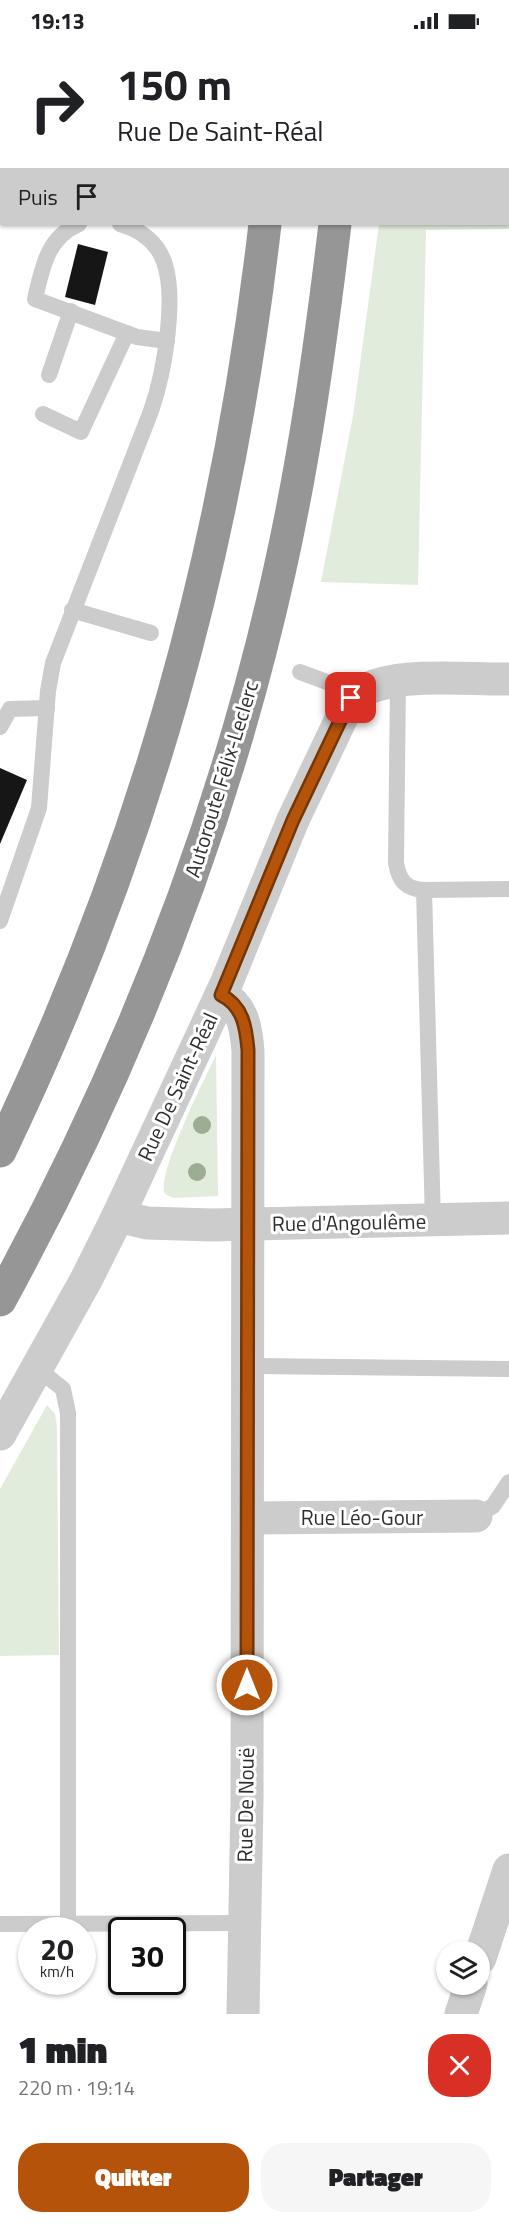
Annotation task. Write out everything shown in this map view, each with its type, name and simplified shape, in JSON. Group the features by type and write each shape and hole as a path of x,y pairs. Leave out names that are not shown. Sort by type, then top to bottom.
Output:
{"highway":[{"path":"0,1151 62,1016 99,926 134,829 174,699 202,591 228,472 265,225"},
{"name":"Autoroute Félix-Leclerc","path":"0,1299 86,1133 128,1042 175,926 216,808 260,656 288,532 310,412 335,225"}],"street":[{"path":"351,698 375,685 398,681 509,679"},
{"name":"Rue De Saint-Réal","path":"0,1434 38,1368 118,1216 221,995 293,820 351,698"},
{"name":"Rue De Nouë","path":"221,995 238,1008 246,1033 248,1518 243,2014"},
{"name":"Rue d'Angoulême","path":"118,1216 154,1224 247,1225 509,1218"},
{"name":"Rue Léo-Gour","path":"248,1518 476,1516"},
{"path":"486,1941 509,1870"},
{"path":"461,2014 467,1995"}],"lane":[{"path":"78,225 61,236 49,250 35,299 127,333 167,341"},
{"path":"0,921 36,820 41,796 46,708 53,663 157,393 167,341 168,285 165,264 149,239 141,232 123,225"},
{"path":"49,375 71,311"},
{"path":"43,414 81,432 127,333"},
{"path":"72,610 151,633"},
{"path":"300,672 332,684 351,698"},
{"path":"398,681 396,863 401,880 410,888 423,890 509,889"},
{"path":"0,727 10,709 46,708"},
{"path":"423,890 433,1221"},
{"path":"246,1366 509,1369"},
{"path":"38,1368 63,1389 68,1413 68,1917"},
{"path":"476,1516 496,1502 509,1482"},
{"path":"96,1922 244,1923"},
{"path":"0,1924 18,1923"}],"green space":[{"path":"379,225 509,225 509,229 426,230 418,585 321,582 353,416"},
{"path":"216,1055 218,1196 173,1198 165,1194 164,1183 168,1167 183,1126"},
{"path":"47,1405 55,1414 57,1427 59,1655 0,1656 0,1489"}],"building":[{"path":"78,244 108,252 95,305 65,297"},
{"path":"0,768 27,780 0,844"}],"route":[{"path":"247,1685 248,1050 245,1024 238,1008 232,1001 221,995 293,820 336,725 351,698"}]}
